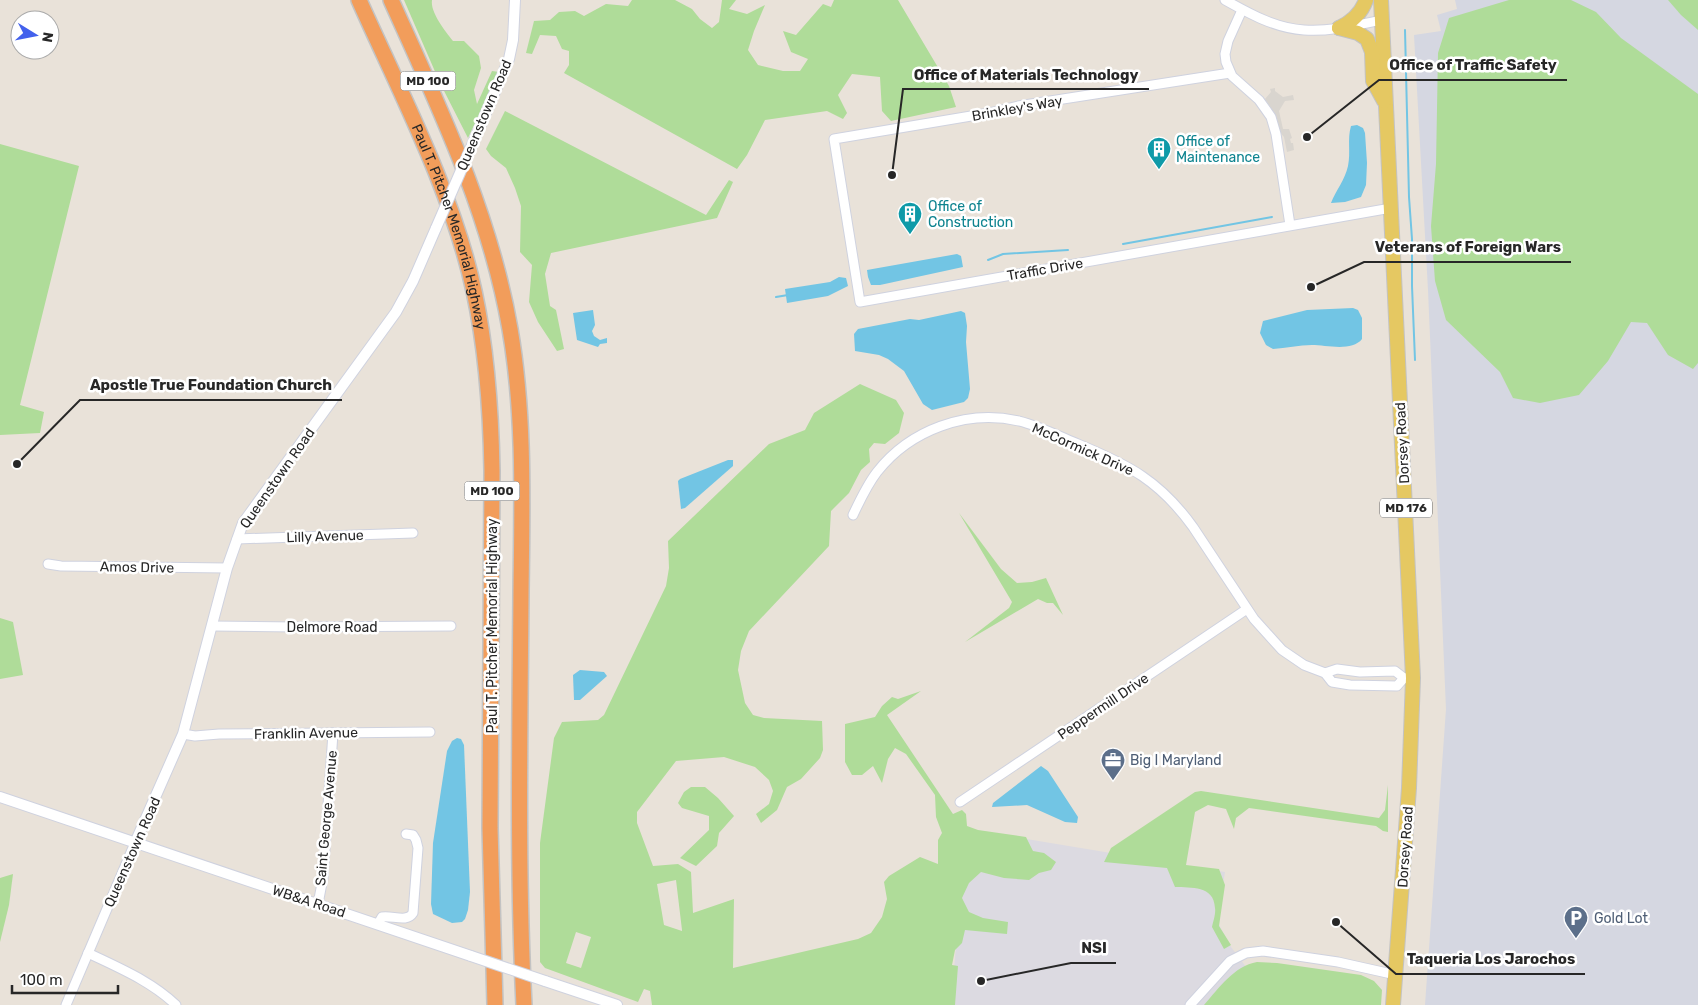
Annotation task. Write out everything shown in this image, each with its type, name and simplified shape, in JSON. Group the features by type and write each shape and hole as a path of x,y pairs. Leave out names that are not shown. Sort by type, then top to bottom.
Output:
{"highway":[{"name":"Paul T. Pitcher Memorial Highway","path":"359,0 448,204 474,290 484,342 491,418 492,472 490,828 495,1005"},
{"name":"Paul T. Pitcher Memorial Highway","path":"392,0 458,152 477,201 491,243 502,288 516,368 522,471 519,828 524,1005"}],"main road":[{"path":"1339,28 1349,23 1355,17 1362,9 1366,0"},
{"name":"Dorsey Road","path":"1381,0 1391,208 1408,678 1409,780 1393,1005"},
{"path":"1339,28 1358,33 1367,39 1372,52 1373,81 1386,104"}],"street":[{"name":"Queenstown Road","path":"66,1005 183,734 227,568 244,523 396,312 413,281 509,59 514,29 515,0"},
{"path":"1225,0 1268,22 1310,31 1382,20"},
{"path":"1242,10 1226,48 1226,62 1230,73 1259,100 1271,117 1276,134 1290,225"},
{"name":"Brinkley's Way","path":"834,139 989,113 1018,106 1230,73"},
{"name":"Traffic Drive","path":"834,139 860,302 1391,208"},
{"name":"McCormick Drive","path":"853,515 870,482 884,463 925,433 949,423 976,418 1002,418 1019,421 1115,460 1142,475 1163,492 1188,520 1262,630 1282,650 1304,665 1325,673 1332,682 1350,685 1396,686 1408,678 1395,671 1360,672 1337,669 1325,673"},
{"name":"Lilly Avenue","path":"237,539 413,533"},
{"name":"Amos Drive","path":"48,564 60,566 227,568"},
{"name":"Peppermill Drive","path":"960,802 1247,609"},
{"name":"Delmore Road","path":"212,626 451,626"},
{"name":"Franklin Avenue","path":"183,734 195,736 219,734 430,732"},
{"name":"Saint George Avenue","path":"318,904 323,878 333,733"},
{"name":"WB&A Road","path":"0,797 617,1005"},
{"path":"378,924 382,917 406,918 410,917 413,913 418,848 413,835 406,834"},
{"path":"1190,1005 1229,962 1238,956 1253,951 1276,952 1338,962 1396,975"},
{"path":"88,954 147,982 176,1005"}],"shaded area":[{"path":"1455,0 1698,0 1698,1005 1425,1005 1446,709 1428,290 1414,35 1441,31 1437,15 1457,9"},
{"path":"1275,88 1275,91 1283,97 1293,95 1294,100 1285,101 1279,111 1283,129 1289,129 1292,138 1290,139 1291,143 1293,143 1294,150 1287,152 1284,137 1279,131 1272,110 1265,99 1271,92 1270,89"},
{"path":"966,829 1225,872 1217,921 1231,947 1247,968 1207,1005 951,1005"}],"green space":[{"path":"404,0 432,0 436,16 453,41 464,41 479,56 481,68 474,90 477,104 492,71 499,72 468,138 440,83"},
{"path":"632,0 675,0 692,9 700,19 712,28 719,22 722,0 736,0 729,9 747,14 765,5 748,50 758,65 783,71 800,71 808,59 791,52 783,31 796,35 823,4 831,7 834,0 898,0 949,86 956,107 891,121 882,111 880,77 852,74 838,95 847,113 843,119 827,111 765,120 747,155 737,169 564,73 569,65 569,51 562,49 556,36 540,35 532,54 526,53 534,21 550,20 559,12 575,11 584,16 606,4 628,6"},
{"path":"1509,0 1571,0 1596,12 1621,38 1698,94 1698,363 1693,369 1668,355 1647,323 1631,322 1608,361 1579,395 1540,403 1513,398 1500,372 1446,320 1435,281 1431,226 1436,164 1438,53 1449,18"},
{"path":"1668,0 1698,0 1698,30 1681,15"},
{"path":"505,111 706,215 729,180 733,182 717,218 551,253 545,274 550,306 556,310 564,349 557,351 538,322 529,302 532,265 520,252 521,206 515,188 506,168 491,156 486,149"},
{"path":"0,144 79,166 20,405 44,412 40,433 0,435"},
{"path":"860,384 896,400 904,413 899,433 885,444 874,443 869,449 870,462 861,470 849,493 831,511 829,546 749,631 741,651 738,670 745,703 753,715 764,718 822,721 823,750 820,758 801,779 787,787 777,810 761,823 756,814 769,804 773,791 769,780 755,767 724,757 676,761 637,812 637,823 653,866 678,864 691,872 693,913 734,899 733,968 858,939 871,933 882,917 887,899 884,882 889,876 920,857 938,864 938,840 942,833 936,817 935,795 906,754 895,748 888,759 882,783 873,766 862,775 852,775 845,762 845,724 875,717 882,706 892,697 898,699 921,691 887,715 953,814 962,810 966,814 967,826 978,830 1026,837 1033,851 1044,853 1056,862 1051,870 1039,873 1029,880 1004,878 981,872 969,883 962,898 969,912 983,918 1008,922 1007,934 965,930 962,943 955,950 952,965 958,966 955,1005 652,1005 650,991 644,989 638,1002 545,968 540,962 540,843 554,738 562,722 598,720 604,715 666,586 669,568 668,541 769,444 805,430 814,413","holes":["676,880 682,930 682,931 664,925 657,884","576,932 591,937 581,968 566,963"]},
{"path":"959,513 1001,569 1017,583 1032,582 1046,578 1063,615 1053,603 1047,603 1038,599 965,642 1009,608 1012,602"},
{"path":"0,618 13,622 23,675 0,679"},
{"path":"1388,785 1388,832 1376,826 1249,808 1236,818 1234,829 1226,809 1208,805 1195,812 1186,865 1219,869 1225,885 1219,926 1231,945 1224,949 1212,927 1215,908 1211,895 1201,889 1175,887 1167,868 1104,862 1111,848 1195,792 1201,791 1379,818 1385,810"},
{"path":"691,787 705,787 734,816 719,833 717,846 696,866 680,858 709,830 709,816 682,808 678,803 684,792"},
{"path":"13,874 9,905 0,942 0,878"},
{"path":"1257,962 1361,975 1374,981 1382,990 1381,1005 1204,1005 1234,973 1249,964"}],"water":[{"path":"1357,125 1363,128 1365,133 1366,185 1361,197 1345,202 1331,203 1348,166 1351,126"},
{"path":"957,254 961,256 963,267 880,285 871,285 868,277 867,270"},
{"path":"839,277 846,278 848,286 828,296 787,303 785,289 830,282"},
{"path":"1353,308 1358,310 1362,318 1362,339 1358,343 1345,347 1307,345 1273,349 1266,345 1260,333 1263,321 1307,310"},
{"path":"593,310 595,325 592,331 594,336 600,340 607,338 607,343 600,344 598,347 577,340 573,313"},
{"path":"961,311 965,313 967,326 966,342 970,389 968,398 964,402 932,410 923,404 904,371 879,355 855,351 854,334 858,329 910,319 919,320"},
{"path":"728,460 733,460 733,466 685,508 681,509 678,481"},
{"path":"580,670 604,672 607,676 580,700 574,700 573,675"},
{"path":"457,738 461,739 464,745 470,892 465,919 462,922 452,923 433,914 431,904 433,843 447,751 452,741"},
{"path":"1041,766 1048,771 1078,817 1077,823 1065,822 1027,805 992,807 993,803"}],"waterway":[{"path":"1405,30 1415,360"},
{"path":"1123,244 1272,217"},
{"path":"988,260 1003,254 1068,250"},
{"path":"776,297 788,295"}],"place":[{"name":"Office of Traffic Safety","path":"1307,137"},
{"name":"Office of Maintenance","path":"1159,170"},
{"name":"Office of Materials Technology","path":"892,175"},
{"name":"Office of Construction","path":"910,235"},
{"name":"Veterans of Foreign Wars","path":"1311,287"},
{"name":"Apostle True Foundation Church","path":"17,464"},
{"name":"Big I Maryland","path":"1113,781"},
{"name":"Taqueria Los Jarochos","path":"1336,922"},
{"name":"Gold Lot","path":"1576,939"},
{"name":"NSI","path":"981,981"}]}
